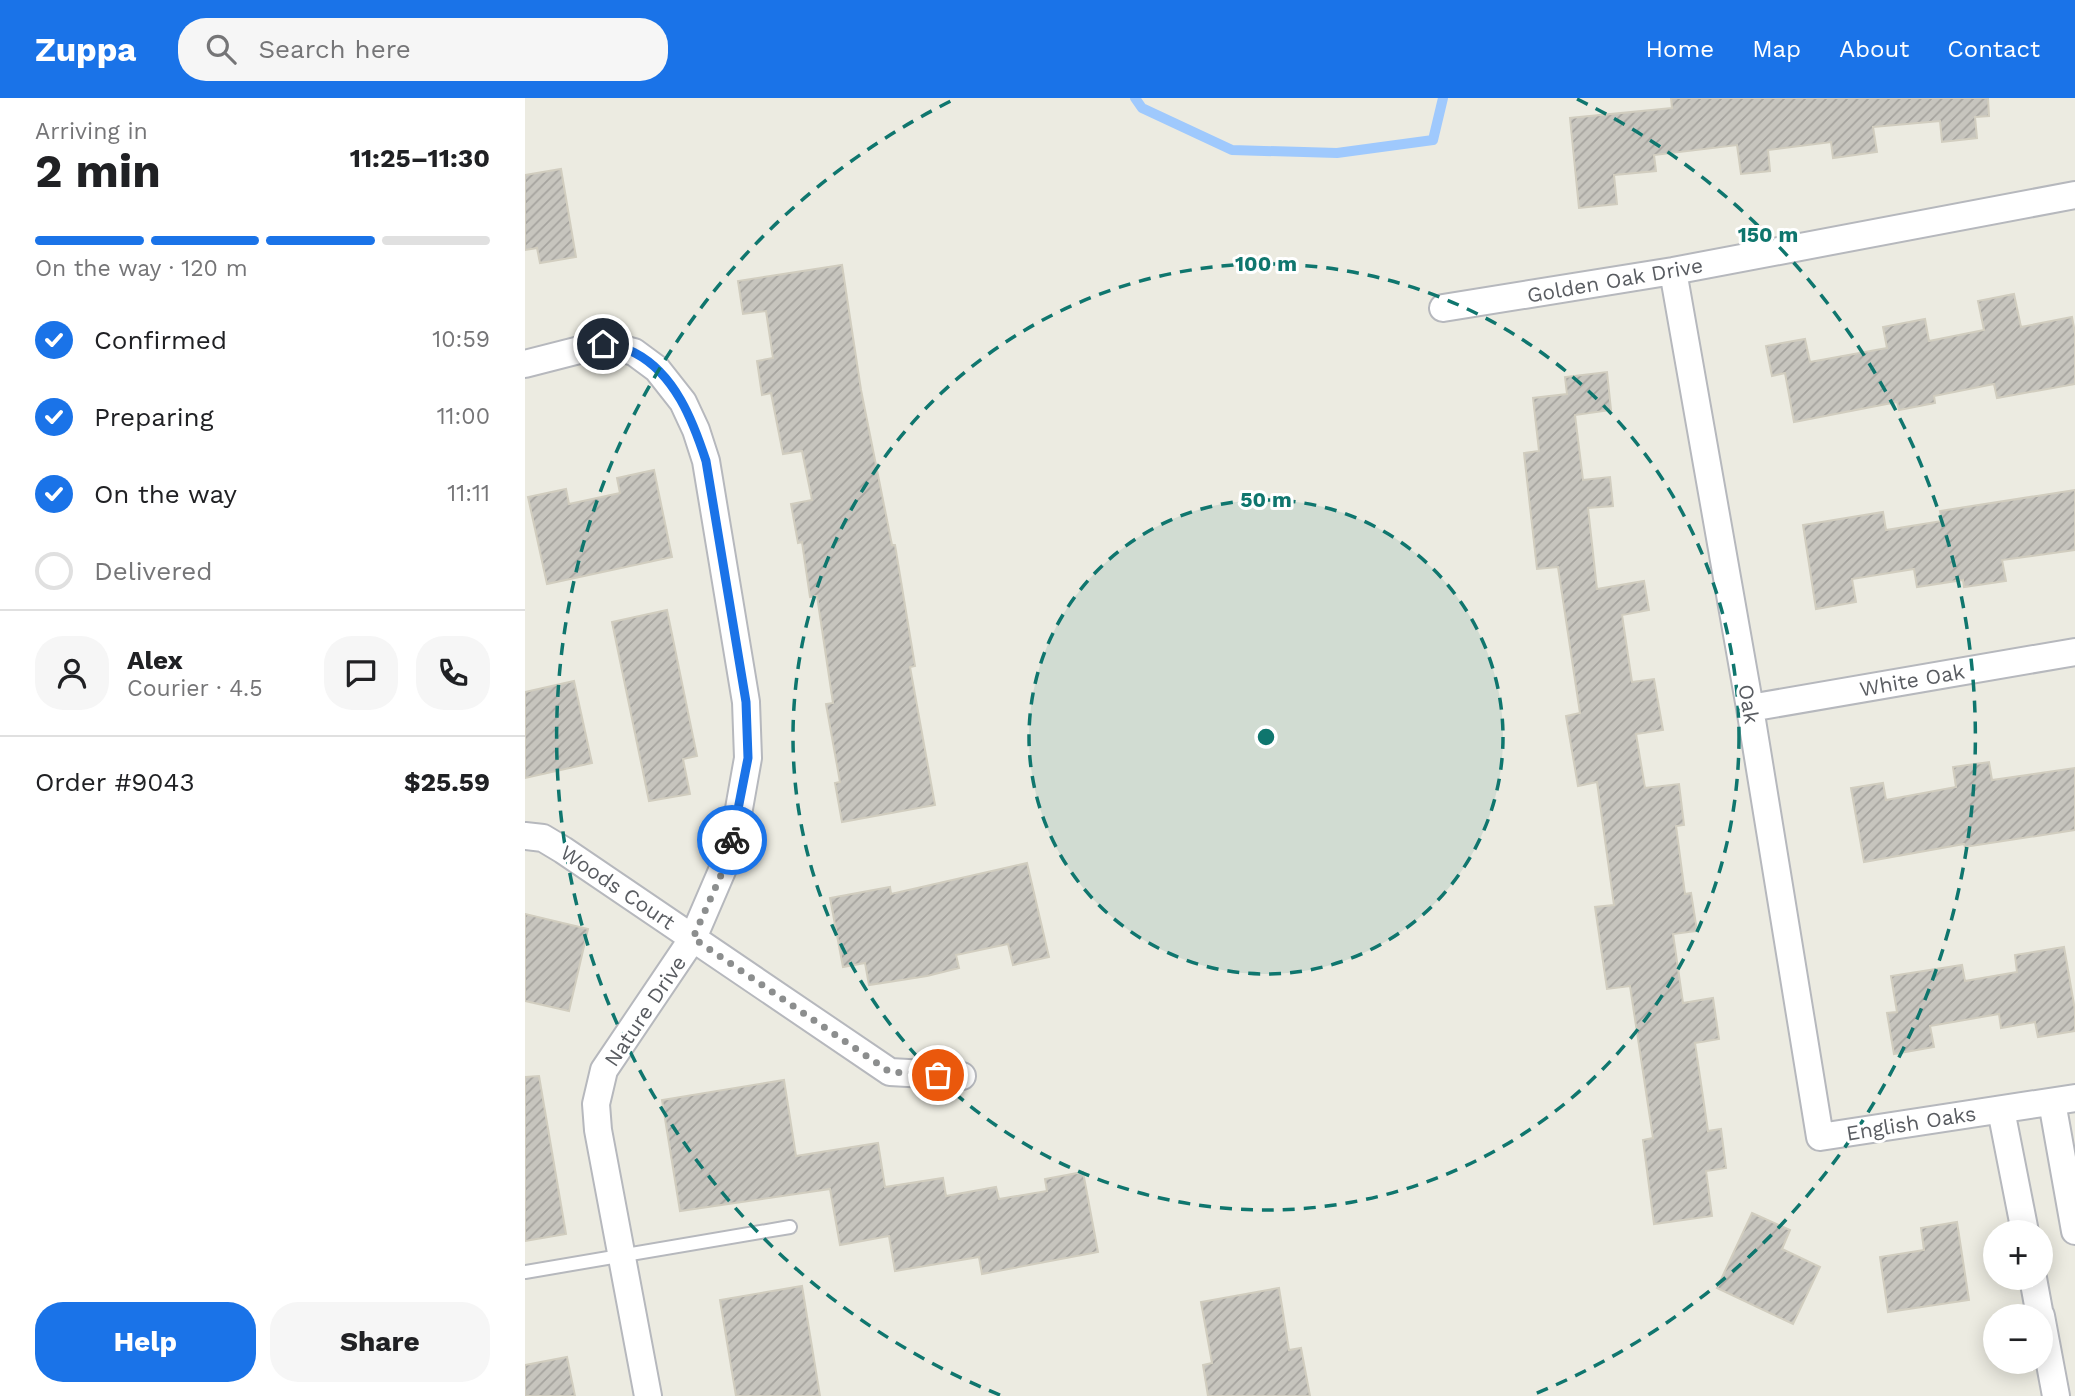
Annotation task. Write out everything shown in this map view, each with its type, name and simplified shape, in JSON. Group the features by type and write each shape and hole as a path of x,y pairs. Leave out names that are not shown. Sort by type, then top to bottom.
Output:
{"street":[{"name":"Golden Oak Drive","path":"1443,308 1673,271 2075,195"},
{"name":"Oak","path":"1673,271 1750,708 1820,1137"},
{"name":"Nature Drive","path":"525,364 603,344 634,352 657,369 683,402 706,461 746,702 748,758 737,820 725,866 693,938 604,1070 596,1104 598,1130 648,1396"},
{"name":"White Oak","path":"1750,708 2075,652"},
{"name":"Woods Court","path":"525,836 543,838 890,1072 962,1076"},
{"name":"English Oaks","path":"1820,1137 2064,1100 2075,1231"},
{"name":"English Oaks","path":"2001,1110 2023,1220"},
{"path":"2052,1374 2056,1396"}],"lane":[{"path":"525,1272 790,1227"}],"building":[{"path":"1671,98 1988,98 1989,116 1975,117 1977,138 1942,142 1940,121 1873,127 1877,152 1833,158 1831,142 1768,150 1770,171 1741,174 1737,145 1654,155 1656,171 1614,175 1617,204 1579,208 1570,118 1672,108"},
{"path":"561,169 576,257 540,263 537,248 525,250 525,175"},
{"path":"842,265 861,390 892,545 895,545 915,666 910,667 935,805 842,822 835,783 840,782 826,704 833,703 817,596 810,597 802,542 798,543 791,504 812,500 802,451 783,454 771,393 762,395 757,361 773,358 766,311 743,314 738,281"},
{"path":"2014,294 2021,327 2072,317 2075,333 2075,384 1997,398 1994,384 1934,396 1935,403 1899,410 1897,402 1794,422 1785,373 1772,376 1766,346 1805,339 1810,362 1887,348 1883,327 1925,319 1929,341 1984,330 1978,301"},
{"path":"1607,372 1611,410 1575,415 1583,480 1610,477 1613,506 1588,508 1597,589 1644,581 1649,610 1622,615 1632,682 1654,679 1663,730 1636,734 1645,788 1679,784 1684,825 1676,826 1685,894 1691,893 1697,931 1673,934 1683,1003 1713,998 1719,1039 1695,1043 1708,1131 1721,1129 1726,1168 1706,1171 1712,1216 1654,1224 1643,1140 1653,1138 1630,986 1607,989 1595,907 1614,905 1597,782 1578,786 1566,716 1580,713 1558,567 1537,569 1524,453 1539,451 1533,398 1567,394 1565,377"},
{"path":"654,470 672,557 547,584 528,497 566,489 569,504 620,493 617,478"},
{"path":"2075,490 2075,550 2002,560 2006,581 1964,587 1963,580 1917,587 1914,569 1852,579 1856,602 1816,609 1803,525 1883,512 1886,530 1942,521 1940,511"},
{"path":"667,610 697,756 683,759 690,794 649,801 612,622"},
{"path":"574,681 592,763 525,778 525,692"},
{"path":"1989,762 1992,780 2075,768 2075,830 1965,847 1964,844 1864,862 1851,788 1883,783 1886,800 1956,787 1953,767"},
{"path":"1027,863 1049,957 1013,965 1008,944 956,955 959,968 869,985 865,963 843,967 830,898 890,887 891,894"},
{"path":"525,914 588,929 569,1011 525,1001"},
{"path":"2064,947 2075,1010 2075,1031 2038,1037 2035,1022 2001,1028 1999,1014 1930,1026 1934,1047 1894,1054 1887,1013 1897,1012 1891,976 1962,965 1965,981 2017,972 2015,955"},
{"path":"539,1076 566,1234 525,1241 525,1077"},
{"path":"784,1080 796,1156 878,1143 885,1187 943,1178 946,1196 996,1187 999,1199 1047,1191 1045,1179 1083,1172 1098,1252 982,1274 979,1257 895,1271 889,1236 840,1245 830,1189 680,1211 662,1100"},
{"path":"1752,1213 1790,1230 1782,1249 1820,1267 1793,1324 1717,1288"},
{"path":"1957,1222 1969,1300 1888,1312 1880,1257 1924,1250 1921,1228"},
{"path":"802,1286 820,1396 736,1396 720,1300"},
{"path":"1279,1288 1289,1350 1301,1348 1310,1396 1208,1396 1203,1365 1212,1363 1201,1302"},
{"path":"567,1357 575,1396 525,1396 525,1365"}],"waterway":[{"path":"1135,98 1142,108 1232,150 1337,153 1433,140 1443,98"}],"way so far":[{"path":"732,840 725,866 693,938 890,1072 938,1075"}],"route":[{"path":"603,344 634,352 657,369 683,402 706,461 746,702 748,758 732,840"}]}
